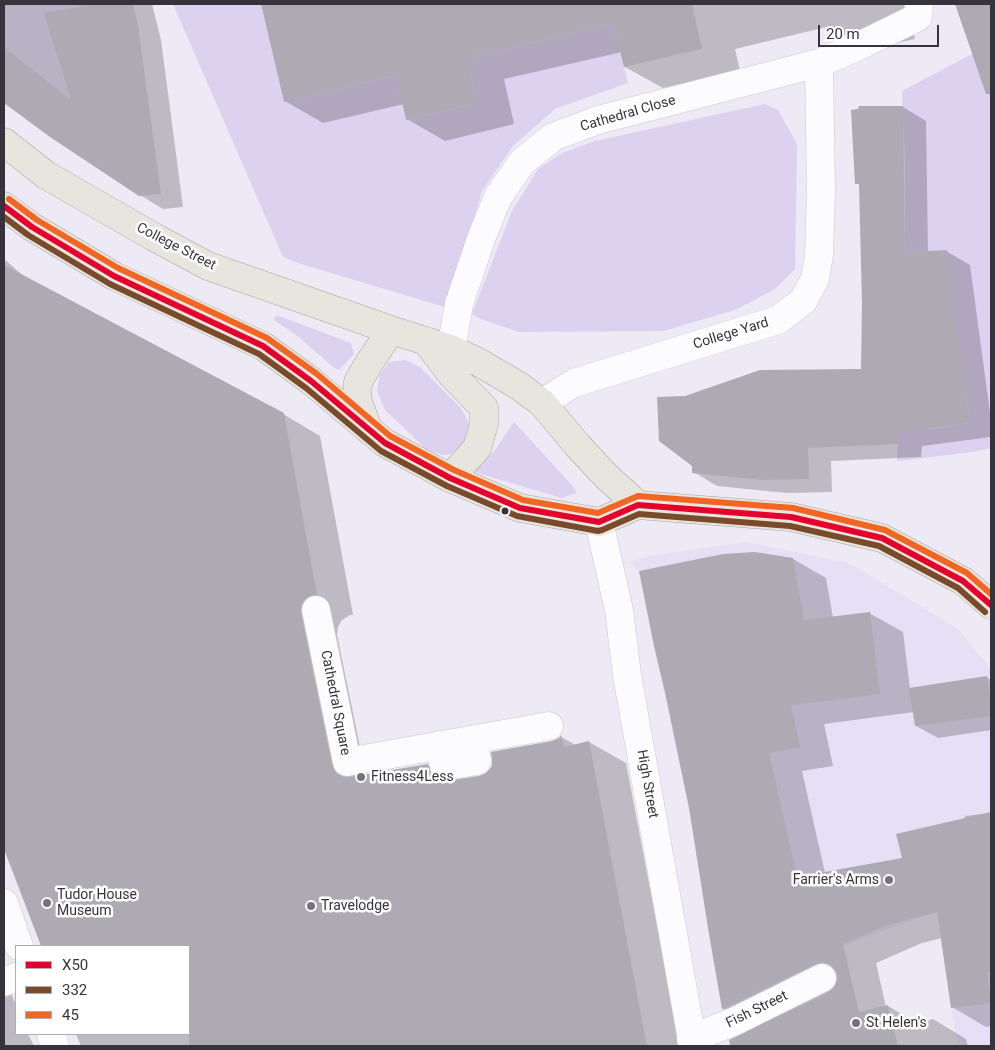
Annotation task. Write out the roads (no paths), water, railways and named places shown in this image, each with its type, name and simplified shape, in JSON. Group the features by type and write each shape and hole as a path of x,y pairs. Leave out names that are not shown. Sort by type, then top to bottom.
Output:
{"main road":[{"name":"College Street","path":"4,142 46,175 208,266 439,345 480,363 519,386 542,403 606,476 638,505"},
{"path":"4,206 32,227 114,276 263,346 310,381 385,442 450,478 520,508 599,522 638,505 791,517 882,538 963,581 991,605"},
{"path":"368,429 357,399 358,382 392,330"},
{"path":"439,345 452,375 484,408 484,424 477,448 450,478"}],"street":[{"name":"Cathedral Close","path":"439,345 459,304 482,236 498,197 522,162 553,137 598,120 819,63 860,46 918,17 919,4"},
{"name":"College Yard","path":"542,403 574,383 778,320 803,301 815,279 819,255 821,192 819,63"},
{"name":"High Street","path":"599,522 619,610 627,675 692,1043"},
{"name":"Cathedral Square","path":"316,610 347,762 440,745 444,766 477,760 473,740 549,726"},
{"path":"4,904 18,945"},
{"name":"Fish Street","path":"692,1043 822,978"}],"place":[{"name":"Fitness4Less","path":"361,777"},
{"name":"Farrier's Arms","path":"889,880"},
{"name":"Tudor House Museum","path":"47,903"},
{"name":"Travelodge","path":"311,906"},
{"name":"St Helen's","path":"856,1023"}]}
